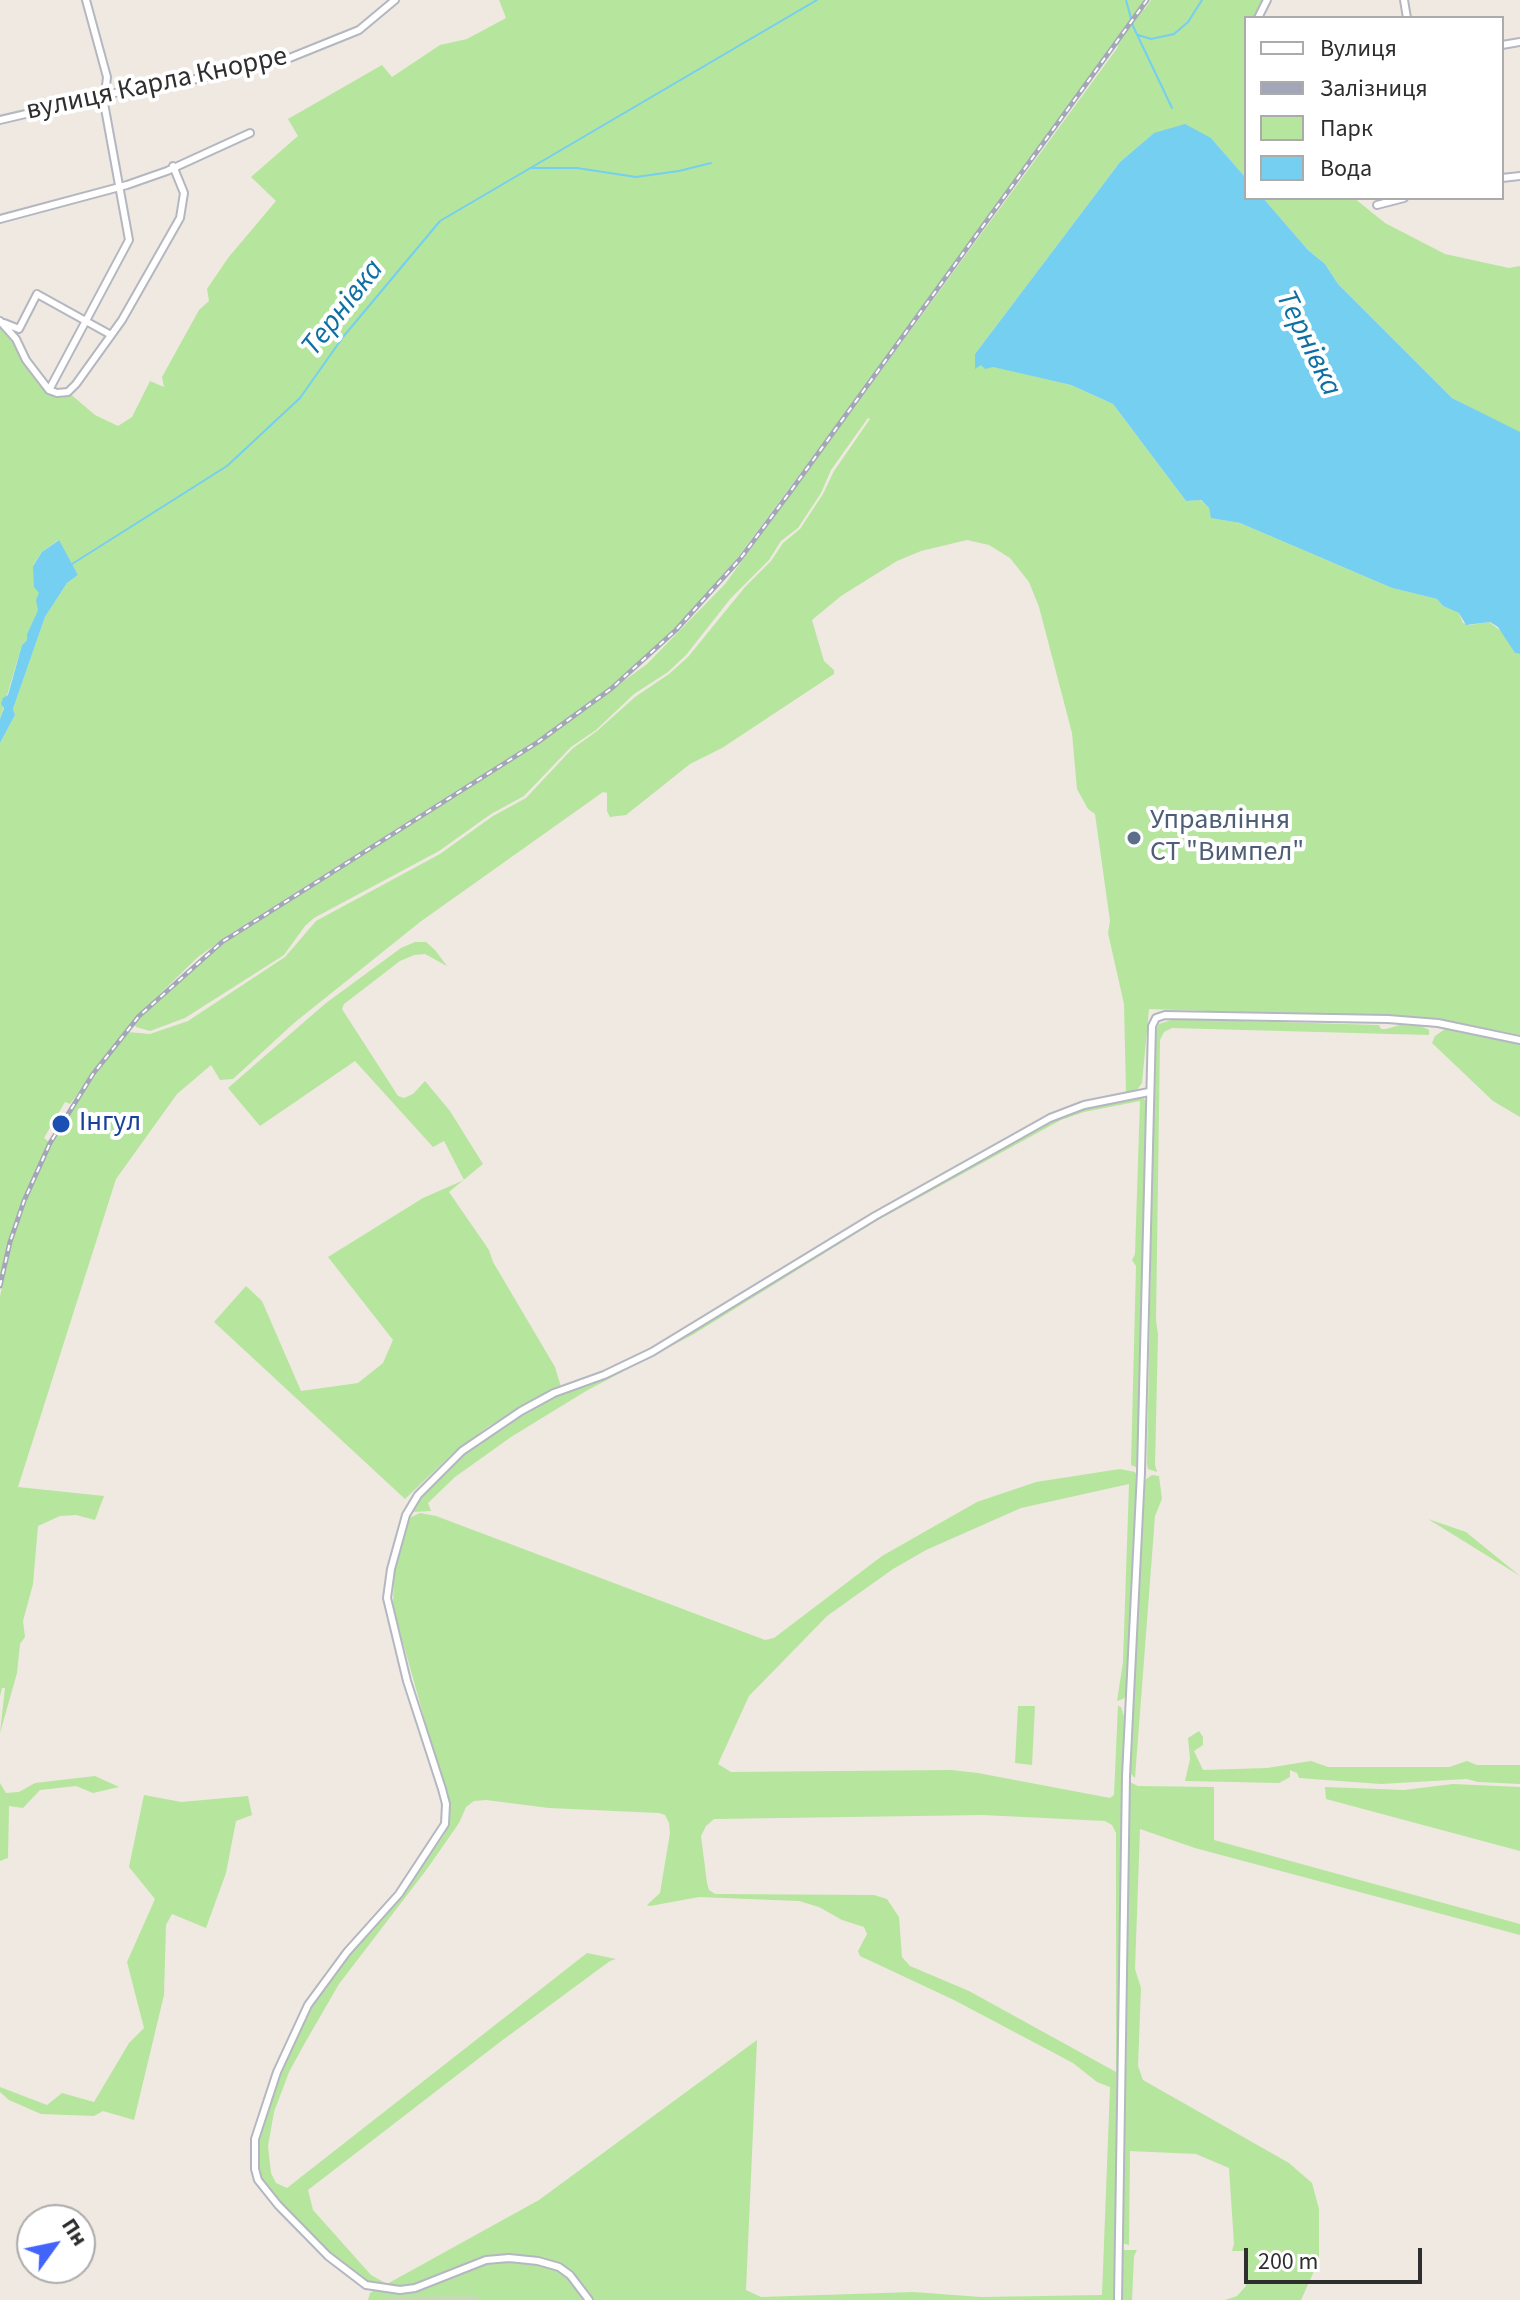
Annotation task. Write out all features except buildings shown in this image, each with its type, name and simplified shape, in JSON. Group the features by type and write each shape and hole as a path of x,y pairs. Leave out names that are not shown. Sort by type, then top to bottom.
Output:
{"street":[{"path":"49,390 128,244 129,236 104,103 107,77 86,0"},
{"name":"вулиця Карла Кнорре","path":"0,120 105,95 282,61 359,30 395,0"},
{"path":"0,219 167,171 250,133"},
{"path":"2,322 49,390 68,392 122,320 180,218 184,193 173,166"},
{"path":"1377,205 1396,200"},
{"path":"2,322 19,329 37,294 111,335"},
{"path":"1118,2300 1126,1776 1141,1472 1152,1026 1156,1018 1165,1015 1401,1020 1438,1023 1520,1040"},
{"path":"589,2300 570,2275 559,2267 509,2258 486,2260 415,2288 400,2290 366,2285 328,2256 278,2205 258,2180 255,2169 255,2139 277,2072 308,2005 347,1952 399,1894 445,1824 446,1804 407,1681 387,1598 391,1569 406,1515 414,1499 454,1458 521,1411 554,1393 604,1375 652,1352 847,1232 1050,1118 1084,1105 1149,1092"}],"green space":[{"path":"499,0 1144,0 1141,4 1144,10 1151,0 1265,0 1258,16 1244,16 1244,176 1211,138 1154,133 1120,162 975,354 976,368 982,364 1071,385 1113,404 1186,501 1200,500 1209,508 1212,518 1240,523 1392,588 1437,599 1443,606 1459,613 1463,623 1489,622 1505,634 1515,653 1520,654 1520,1035 1439,1019 1149,1009 1142,1083 1136,1091 1126,1092 1124,1004 1108,933 1110,921 1095,814 1088,809 1077,789 1072,733 1039,607 1029,582 1010,558 989,545 967,540 921,551 897,561 841,596 812,620 824,661 834,670 834,674 722,748 690,764 626,815 610,817 607,793 603,792 420,922 294,1023 233,1079 220,1080 211,1065 177,1094 116,1179 18,1487 104,1496 95,1520 76,1515 60,1516 38,1526 33,1584 23,1621 25,1637 20,1644 17,1673 0,1733 5,1688 2,1688 0,1696 0,1296 12,1242 26,1202 51,1144 73,1106 127,1032 150,1034 188,1021 285,957 316,921 440,854 493,816 526,798 572,749 688,657 745,587 771,561 783,543 800,529 834,471 870,419 831,470 821,493 798,528 781,541 769,560 731,598 686,655 571,747 524,796 491,814 439,851 314,918 284,955 185,1018 150,1031 134,1024 172,985 223,944 539,743 647,664 725,584 1118,47 1115,42 738,557 675,629 611,686 537,740 198,957 138,1015 70,1104 65,1102 44,1138 49,1142 23,1200 0,1276 0,743 15,715 13,709 45,617 67,583 78,575 58,540 42,552 33,565 40,593 38,610 27,640 22,645 0,719 0,321 49,390 68,392 95,415 118,426 132,417 150,381 164,387 162,377 199,310 209,301 207,289 228,258 276,201 251,177 298,136 288,119 382,65 392,77 440,45 467,39 506,18"},
{"path":"1265,200 1356,200 1385,223 1445,254 1509,268 1520,266 1520,433 1452,398 1338,284 1325,264 1308,250"},
{"path":"415,942 426,942 447,966 425,954 414,955 400,961 344,1004 342,1009 398,1096 404,1098 413,1094 425,1081 450,1111 483,1164 464,1180 444,1141 433,1147 355,1061 260,1126 228,1088 326,1003 401,948"},
{"path":"1174,1019 1379,1025 1381,1029 1400,1025 1421,1026 1429,1030 1429,1035 1172,1028 1164,1032 1160,1040 1157,1472 1148,1469 1147,1464 1155,1032 1159,1024"},
{"path":"1445,1029 1520,1043 1520,1117 1493,1101 1432,1043 1435,1036"},
{"path":"1143,1098 1147,1102 1138,1468 1131,1465 1136,1266 1132,1260 1135,1254 1140,1101 1061,1120 878,1220 694,1334 586,1391 511,1437 455,1477 428,1503 431,1511 411,1512 419,1496 463,1452 522,1413 653,1354 780,1275 1051,1120 1084,1107"},
{"path":"463,1180 449,1192 489,1250 493,1262 555,1367 561,1387 489,1426 454,1452 405,1499 214,1322 246,1286 262,1301 301,1391 358,1383 383,1363 393,1340 328,1257 423,1198"},
{"path":"1120,1469 1135,1472 1138,1478 1126,1696 1123,1699 1117,1701 1123,1662 1129,1484 1021,1508 926,1550 893,1569 827,1616 749,1696 718,1764 731,1772 951,1770 1110,1798 1114,1795 1118,1706 1121,1707 1124,1716 1117,2300 591,2300 583,2287 560,2266 498,2256 414,2287 400,2289 366,2284 329,2255 267,2188 258,2168 257,2140 280,2072 311,2006 354,1949 401,1896 444,1835 447,1824 448,1803 393,1607 394,1570 409,1518 420,1513 436,1516 765,1640 774,1638 882,1556 977,1502 1036,1482","holes":["474,1801 549,1808 665,1815 670,1833 660,1893 647,1905 699,1897 799,1901 819,1907 842,1920 864,1927 867,1934 858,1951 860,1956 954,2000 1073,2063 1097,2082 1110,2087 1102,2295 981,2297 913,2292 761,2297 746,2290 757,2040 539,2200 387,2284 371,2275 313,2210 308,2190 500,2042 616,1959 587,1953 287,2188 276,2183 271,2173 268,2146 274,2112 289,2072 339,1984 427,1869 459,1823 466,1807","983,1815 1105,1821 1112,1825 1116,1833 1116,2072 969,1991 910,1966 902,1957 899,1917 887,1899 874,1895 715,1894 709,1890 707,1883 701,1836 714,1819"]},
{"path":"1152,1475 1159,1476 1162,1499 1155,1516 1135,1778 1130,1773 1145,1480"},
{"path":"1428,1519 1466,1532 1520,1576"},
{"path":"1018,1706 1035,1706 1032,1765 1015,1763"},
{"path":"1199,1731 1203,1745 1194,1751 1203,1770 1267,1768 1311,1761 1328,1767 1449,1767 1467,1761 1477,1765 1520,1765 1520,1784 1467,1779 1381,1784 1299,1778 1297,1773 1290,1770 1290,1777 1279,1783 1185,1781 1190,1759 1188,1738"},
{"path":"95,1776 119,1787 93,1793 76,1786 40,1790 23,1808 9,1806 8,1858 0,1861 0,1783 6,1793 19,1792 35,1783"},
{"path":"1128,1781 1138,1786 1214,1787 1214,1840 1520,1924 1520,1935 1195,1848 1140,1829 1135,1969 1141,1988 1138,2066 1143,2080 1289,2163 1312,2183 1319,2209 1319,2260 1301,2300 1225,2300 1237,2296 1246,2286 1244,2251 1232,2251 1229,2168 1196,2154 1130,2151 1129,2245 1122,2243"},
{"path":"1453,1784 1520,1787 1520,1851 1326,1799 1325,1787 1404,1790"},
{"path":"144,1795 181,1802 248,1796 252,1815 236,1821 226,1873 206,1928 172,1914 166,1925 164,1995 134,2120 103,2111 94,2116 41,2114 9,2100 0,2092 0,2087 47,2105 62,2093 94,2102 129,2043 144,2028 127,1962 155,1899 129,1867"},
{"path":"1124,2250 1137,2250 1132,2300 1121,2300"},
{"path":"498,2259 549,2265 569,2276 587,2300 368,2300 370,2293 377,2289 400,2291"},
{"path":"478,2296 477,2300 382,2300 384,2297"}],"water":[{"path":"1185,124 1211,138 1244,176 1244,200 1265,200 1308,250 1325,264 1338,284 1452,398 1520,432 1520,654 1515,653 1498,627 1490,622 1466,625 1459,613 1443,606 1437,599 1392,588 1240,523 1211,518 1209,508 1201,500 1186,501 1113,404 1071,385 993,367 985,369 981,365 975,369 975,354 1120,162 1154,133"},
{"path":"59,540 78,575 67,583 45,617 13,709 15,715 0,743 0,719 4,708 1,704 8,695 22,645 27,640 38,610 36,600 39,593 34,587 33,566 42,552"}],"waterway":[{"name":"Тернівка","path":"72,564 227,466 300,398 343,337 440,221 817,0"},
{"name":"Тернівка","path":"1126,0 1133,26 1172,108"},
{"path":"1138,35 1151,39 1174,34 1188,22 1202,0"},
{"path":"530,168 577,168 636,177 711,163"}],"railway":[{"path":"0,1286 24,1201 50,1143 93,1074 139,1016 222,942 538,742 612,688 676,630 740,559 1147,0"}],"place":[{"name":"Управління СТ \"Вимпел\"","path":"1134,838"},
{"name":"Інгул","path":"61,1124"}]}
